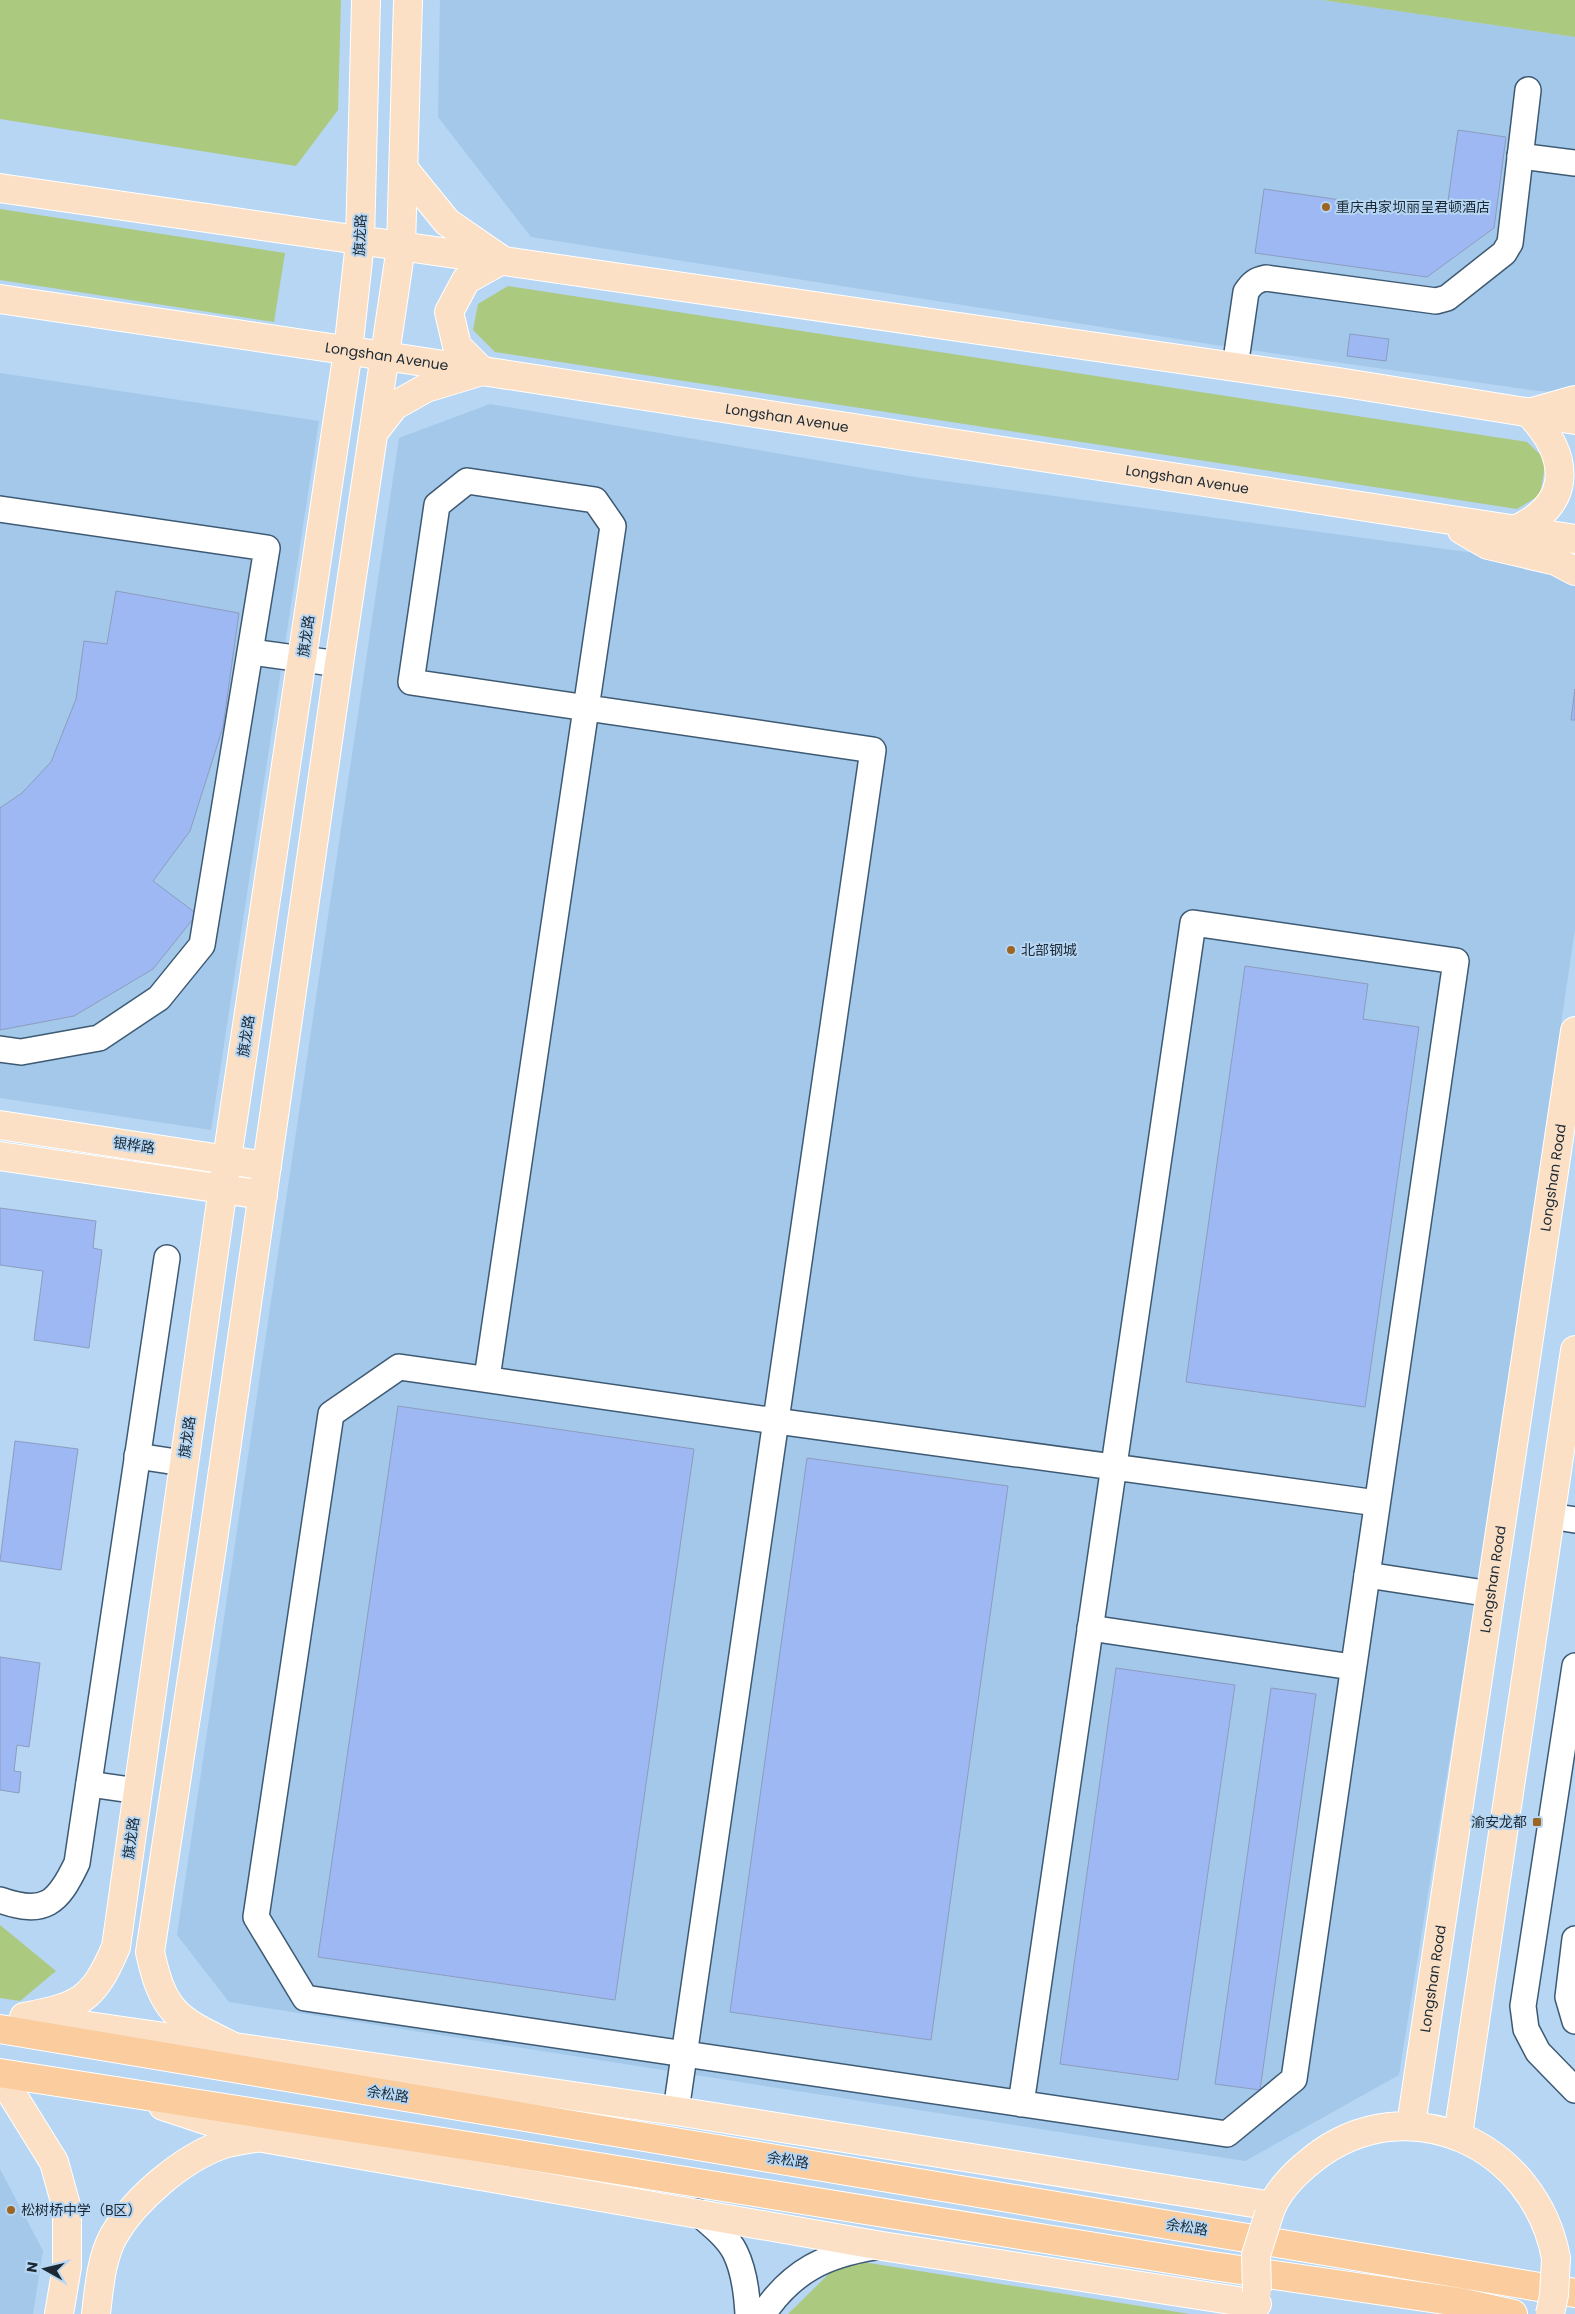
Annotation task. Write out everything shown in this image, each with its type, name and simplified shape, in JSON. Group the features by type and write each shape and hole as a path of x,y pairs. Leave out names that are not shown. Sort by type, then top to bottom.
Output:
{"highway":[{"name":"余松路","path":"0,2029 1575,2293"},
{"path":"0,2074 1459,2302 1513,2314"}],"main road":[{"name":"旗龙路","path":"12,2017 64,2009 87,1996 104,1974 116,1947 227,1159 348,351 360,242 366,0"},
{"path":"236,2048 188,2024 169,2006 157,1982 150,1952 212,1547 339,664 402,247 408,0"},
{"path":"404,169 447,222 502,260"},
{"path":"0,188 360,242 502,260 1575,420"},
{"path":"373,433 394,406 426,388 482,371 457,346 449,312 466,280 502,260"},
{"name":"Longshan Avenue","path":"0,300 385,356 1575,539"},
{"path":"1530,414 1575,400"},
{"path":"1515,530 1530,523 1543,513 1553,501 1560,484 1560,464 1554,445 1544,428 1530,414"},
{"path":"1443,519 1488,545 1556,561 1575,572"},
{"name":"Longshan Road","path":"1411,2125 1575,1031"},
{"name":"银桦路","path":"0,1125 267,1166"},
{"path":"0,1156 263,1195"},
{"path":"1458,2135 1563,1518 1575,1350"},
{"path":"12,2017 676,2111 1270,2210"},
{"path":"0,2074 54,2162 67,2209 67,2266 59,2314"},
{"path":"124,2093 256,2137 697,2212 882,2246 1258,2303 1256,2255 1270,2210 1296,2172 1330,2146 1368,2130 1411,2125 1458,2135 1501,2160 1533,2197 1562,2252 1550,2314"},
{"path":"96,2314 102,2270 113,2236 136,2206 162,2180 192,2159 222,2145 256,2137"}],"street":[{"path":"1235,368 1246,292 1251,284 1258,280 1266,278 1436,301 1447,298 1504,253 1510,244 1528,90"},
{"path":"1520,156 1575,164"},
{"path":"486,1378 585,707 613,526 595,500 467,481 437,505 411,682 585,707 873,750 676,2111"},
{"path":"0,508 267,548 202,946 159,998 99,1038 21,1052 0,1049"},
{"path":"251,652 339,664"},
{"path":"1021,2104 1090,1628 1114,1467 1193,923 1456,961 1367,1575 1352,1667 1294,2079 1227,2134 1021,2104 305,1998 256,1916 331,1414 399,1367 776,1421 1114,1467 1377,1503"},
{"path":"0,1900 21,1908 46,1905 64,1889 77,1863 167,1258"},
{"path":"137,1456 183,1463"},
{"path":"1367,1575 1491,1594"},
{"path":"1090,1628 1352,1667"},
{"path":"1575,1666 1571,1724 1523,2006 1526,2029 1538,2052 1575,2090"},
{"path":"89,1784 138,1791"},
{"path":"1575,1939 1568,1997 1575,2021"},
{"path":"697,2212 722,2235 735,2253 742,2275 748,2314"},
{"path":"763,2314 790,2283 815,2264 842,2252 882,2246"}],"shaded area":[{"path":"440,0 1322,0 1575,37 1575,389 1558,392 1538,391 1216,345 531,237 438,117"},
{"path":"0,373 319,421 211,1130 0,1098"},
{"path":"490,404 915,477 1511,558 1575,585 1575,929 1486,1531 1399,2075 1245,2161 229,2002 177,1935 399,438"},
{"name":"松树桥中学（B区）","path":"0,2169 43,2251 33,2314 0,2314"}],"green space":[{"path":"0,0 341,0 338,110 296,166 0,119"},
{"path":"1322,0 1575,0 1575,37"},
{"path":"0,209 285,253 274,322 0,280"},
{"path":"508,286 1527,442 1546,460 1540,495 1517,509 495,352 473,330 478,304"},
{"path":"0,1925 56,1971 20,2001 0,1998"},
{"path":"844,2259 1190,2314 788,2314"}],"building":[{"name":"重庆冉家坝丽呈君顿酒店","path":"1458,130 1506,137 1494,228 1427,277 1255,253 1264,189 1432,213 1448,201"},
{"path":"1350,334 1389,339 1386,361 1347,356"},
{"path":"116,591 239,613 223,727 190,831 153,881 197,914 153,969 74,1016 0,1030 0,808 22,793 51,762 76,699 84,641 107,644"},
{"path":"1575,689 1575,720 1571,720"},
{"path":"1245,966 1368,984 1363,1019 1419,1027 1365,1407 1186,1382"},
{"path":"0,1208 96,1221 93,1248 102,1250 89,1348 34,1340 43,1271 0,1265"},
{"path":"398,1406 694,1449 615,2000 318,1957"},
{"path":"15,1441 78,1449 61,1570 0,1561"},
{"path":"807,1458 1008,1486 931,2040 730,2012"},
{"path":"0,1657 40,1663 29,1747 17,1745 14,1771 21,1772 19,1793 0,1790"},
{"path":"1116,1668 1235,1685 1178,2080 1060,2064"},
{"path":"1271,1688 1316,1694 1260,2090 1215,2084"}],"place":[{"name":"重庆冉家坝丽呈君顿酒店","path":"1326,207"},
{"name":"北部钢城","path":"1011,950"},
{"name":"渝安龙都","path":"1537,1822"},
{"name":"松树桥中学（B区）","path":"11,2210"}]}
